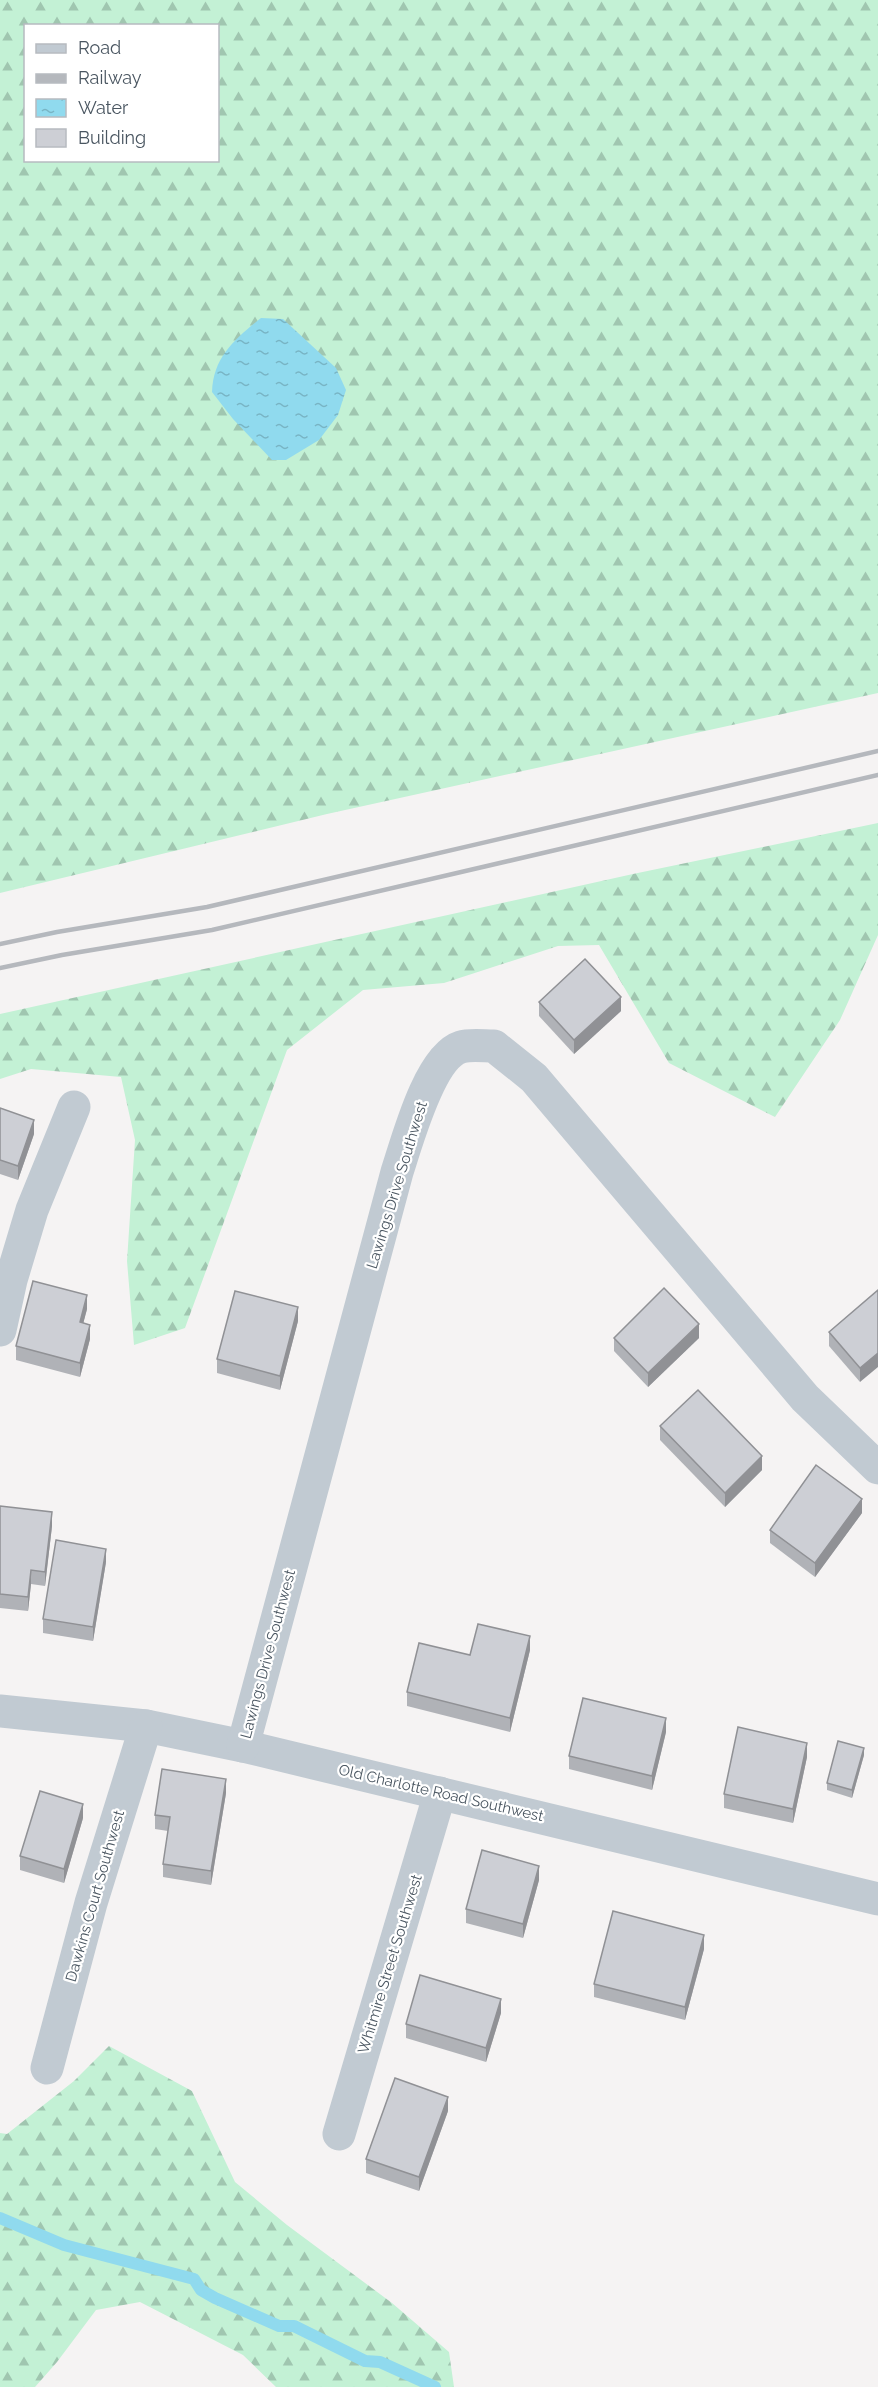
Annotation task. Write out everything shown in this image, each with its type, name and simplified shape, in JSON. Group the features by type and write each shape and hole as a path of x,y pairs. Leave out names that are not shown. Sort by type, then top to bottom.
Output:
{"street":[{"name":"Lawings Drive Southwest","path":"243,1746 397,1172 422,1099 440,1064 460,1047 494,1046 534,1078 806,1398 878,1468"},
{"path":"0,1330 11,1280 32,1210 74,1107"},
{"name":"Old Charlotte Road Southwest","path":"0,1711 146,1726 243,1746 878,1899"},
{"name":"Dawkins Court Southwest","path":"47,2068 91,1904 146,1726"},
{"name":"Whitmire Street Southwest","path":"339,2134 440,1793"}],"green space":[{"path":"0,0 878,0 878,693 327,814 0,893"},
{"path":"878,823 878,935 840,1020 775,1117 669,1063 599,945 558,946 444,983 363,990 287,1050 185,1328 134,1345 127,1261 135,1140 121,1077 31,1069 0,1079 0,1014 633,874"},
{"path":"109,2046 192,2091 235,2182 287,2225 392,2303 449,2352 454,2387 276,2387 243,2355 140,2302 96,2310 35,2387 0,2387 0,2133 7,2134 74,2081"}],"water":[{"path":"261,318 283,319 336,368 346,390 338,415 319,440 286,460 272,460 233,419 212,392 216,369 221,359 234,341"}],"building":[{"path":"585,959 621,997 574,1040 539,1002"},
{"path":"0,1108 34,1120 18,1166 0,1160"},
{"path":"33,1281 87,1295 80,1322 90,1325 80,1363 16,1346"},
{"path":"664,1288 699,1324 648,1373 614,1338"},
{"path":"878,1290 878,1353 860,1368 829,1332"},
{"path":"235,1291 298,1307 280,1376 217,1359"},
{"path":"698,1390 762,1456 725,1493 660,1426"},
{"path":"816,1465 862,1499 815,1563 770,1530"},
{"path":"0,1506 52,1512 45,1572 31,1570 28,1597 0,1594"},
{"path":"56,1540 106,1549 93,1627 43,1619"},
{"path":"478,1624 530,1636 510,1718 407,1692 419,1643 470,1655"},
{"path":"583,1698 666,1718 652,1776 569,1756"},
{"path":"738,1727 807,1743 793,1809 724,1794"},
{"path":"838,1741 864,1748 852,1790 827,1783"},
{"path":"162,1769 226,1779 211,1871 163,1864 170,1817 155,1815"},
{"path":"40,1791 83,1804 64,1869 20,1856"},
{"path":"482,1850 539,1866 523,1924 466,1909"},
{"path":"613,1911 704,1935 685,2007 594,1984"},
{"path":"420,1975 501,1999 486,2048 406,2024"},
{"path":"395,2078 448,2097 419,2177 366,2159"}],"waterway":[{"path":"0,2218 64,2245 194,2279 201,2290 215,2298 279,2326 294,2326 365,2361 380,2362 435,2387"}],"railway":[{"path":"0,944 207,907 878,751"},
{"path":"0,968 62,955 212,930 878,775"}]}
